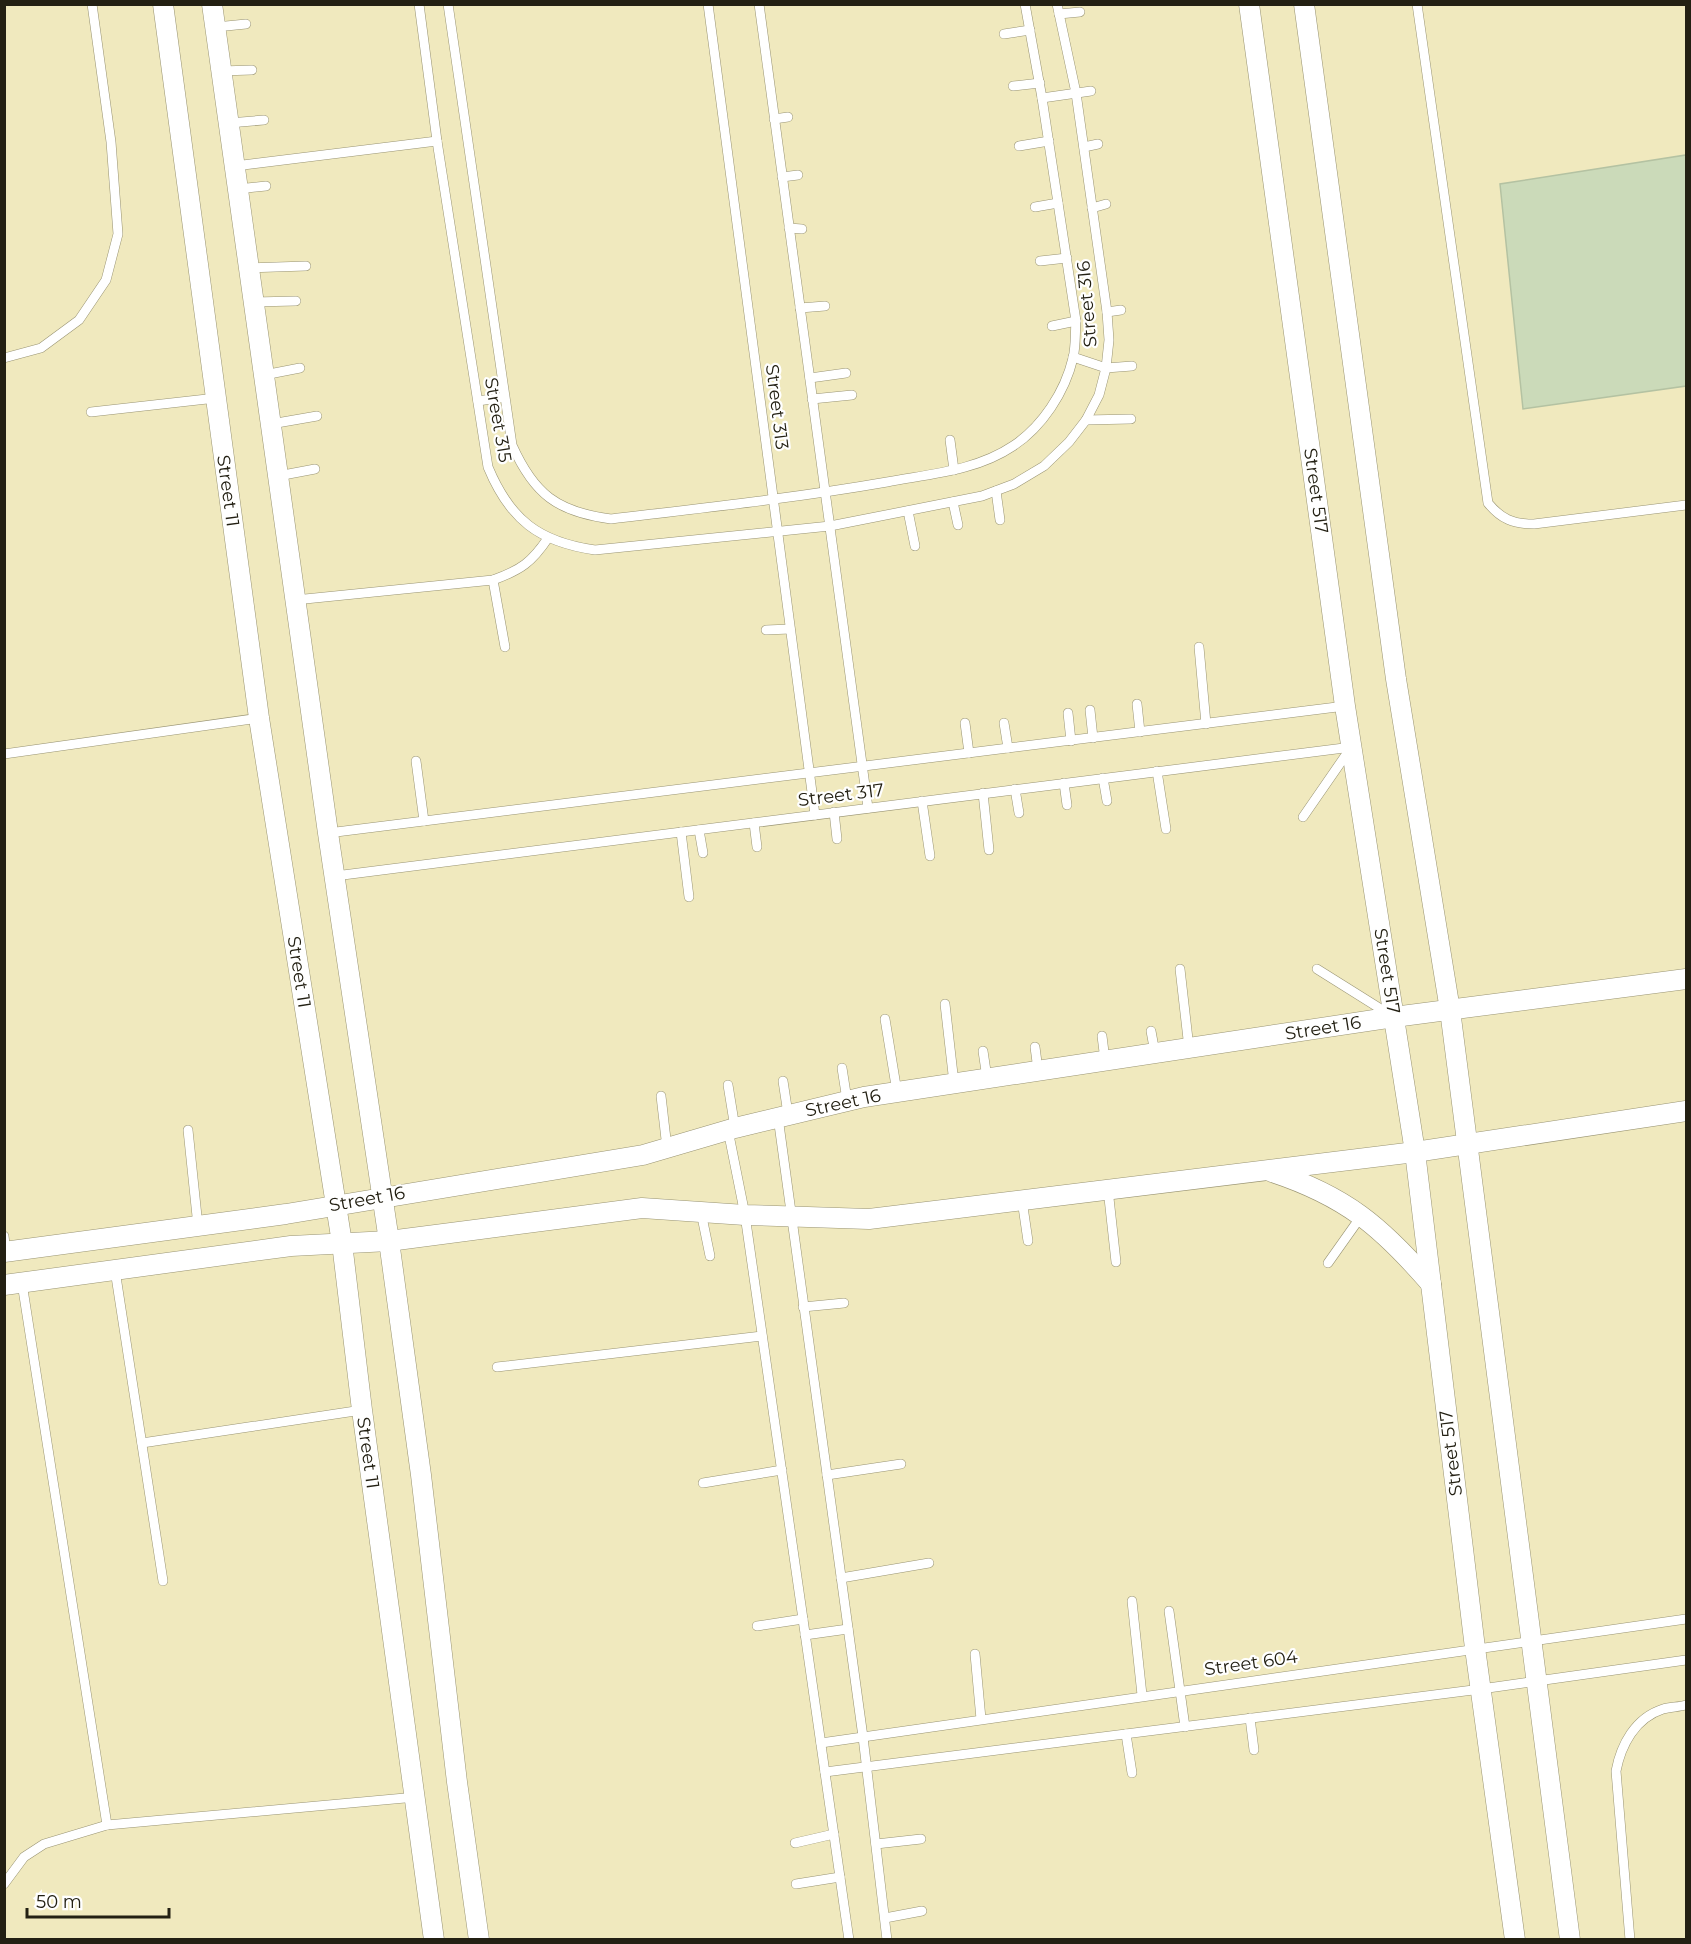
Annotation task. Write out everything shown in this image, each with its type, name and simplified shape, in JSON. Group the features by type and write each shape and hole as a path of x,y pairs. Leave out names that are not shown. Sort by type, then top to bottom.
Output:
{"street":[{"name":"Street 11","path":"163,4 259,718 342,1243 362,1410 434,1940"},
{"path":"212,4 328,833 389,1241 479,1940"},
{"name":"Street 517","path":"1250,4 1346,706 1415,1152 1480,1689 1515,1940"},
{"path":"1304,4 1396,679 1450,1010 1570,1940"},
{"name":"Street 16","path":"5,1247 198,1226 643,1155 731,1129 847,1100 897,1092 1394,1017 1686,979"},
{"path":"13,1284 291,1246 389,1241 642,1208 791,1218 869,1219 1415,1152 1686,1112"},
{"path":"1267,1170 1322,1191 1362,1215 1399,1246 1431,1284"}],"lane":[{"path":"4,358 40,348 79,320 106,280 118,234 111,142 92,4"},
{"name":"Street 315","path":"418,4 488,467 497,489 511,509 528,525 549,538 571,546 595,550 830,526"},
{"name":"Street 315","path":"448,4 504,397 512,445 522,469 539,490 560,506 585,516 611,519 825,493"},
{"name":"Street 313","path":"708,4 815,815"},
{"name":"Street 313","path":"759,4 868,808"},
{"name":"Street 316","path":"825,493 982,463 1014,446 1041,422 1061,392 1073,357 1076,321 1040,83 1025,4"},
{"path":"1417,4 1488,502 1496,513 1520,524 1686,505"},
{"path":"1058,9 1080,12"},
{"name":"Street 316","path":"830,526 982,496 1014,484 1044,466 1070,442 1086,420 1098,395 1106,368 1109,340 1107,312 1076,93 1058,9"},
{"path":"216,27 246,24"},
{"path":"1004,34 1030,30"},
{"path":"221,71 252,70"},
{"path":"1013,86 1040,83"},
{"path":"1042,98 1091,91"},
{"path":"774,119 788,117"},
{"path":"229,123 264,120"},
{"path":"235,166 437,141"},
{"path":"1019,146 1049,141"},
{"path":"1084,147 1098,144"},
{"path":"782,177 798,175"},
{"path":"238,189 266,186"},
{"path":"1035,207 1058,203"},
{"path":"1092,208 1107,204"},
{"path":"789,228 802,229"},
{"path":"1040,261 1067,258"},
{"path":"249,268 306,266"},
{"path":"253,302 296,301"},
{"path":"800,308 825,306"},
{"path":"1107,312 1121,310"},
{"path":"1052,326 1076,321"},
{"path":"1073,357 1106,368 1132,366"},
{"path":"264,375 300,369"},
{"path":"810,378 846,373"},
{"path":"812,399 852,395"},
{"path":"478,401 504,397"},
{"path":"91,412 216,398"},
{"path":"271,424 316,416"},
{"path":"1086,420 1131,419"},
{"path":"950,440 954,470"},
{"path":"278,476 315,469"},
{"path":"996,491 1000,520"},
{"path":"953,502 958,525"},
{"path":"908,511 915,546"},
{"path":"295,600 493,580 516,572 535,558 549,538"},
{"path":"493,580 505,647"},
{"path":"766,630 790,629"},
{"path":"1199,647 1206,724"},
{"path":"1137,704 1140,732"},
{"name":"Street 317","path":"328,833 1346,706"},
{"path":"1090,710 1093,738"},
{"path":"1068,713 1071,741"},
{"path":"4,754 259,718"},
{"path":"965,723 969,753"},
{"path":"1004,723 1008,748"},
{"path":"1303,817 1352,747"},
{"name":"Street 317","path":"335,876 1352,747"},
{"path":"416,761 424,821"},
{"path":"1157,771 1166,829"},
{"path":"1103,778 1107,801"},
{"path":"1064,783 1067,805"},
{"path":"1015,789 1018,813"},
{"path":"982,793 989,850"},
{"path":"922,801 930,856"},
{"path":"834,812 837,839"},
{"path":"754,823 757,847"},
{"path":"699,830 703,853"},
{"path":"681,832 689,897"},
{"path":"1180,969 1189,1048"},
{"path":"1317,969 1394,1017"},
{"path":"945,1004 954,1083"},
{"path":"885,1018 897,1092"},
{"path":"1151,1031 1155,1053"},
{"path":"1102,1036 1105,1060"},
{"path":"1035,1047 1038,1070"},
{"path":"983,1051 987,1078"},
{"path":"842,1068 847,1100"},
{"path":"783,1082 783,1116 791,1218 867,1766 887,1940"},
{"path":"728,1085 731,1129 849,1940"},
{"path":"661,1096 667,1148"},
{"path":"188,1130 198,1226"},
{"path":"1108,1189 1116,1262"},
{"path":"1022,1200 1028,1241"},
{"path":"701,1212 710,1256"},
{"path":"1328,1263 1362,1215"},
{"path":"115,1270 163,1581"},
{"path":"13,1284 106,1825"},
{"path":"803,1307 844,1303"},
{"path":"497,1367 762,1336"},
{"path":"142,1443 362,1410"},
{"path":"827,1475 902,1464"},
{"path":"703,1483 782,1470"},
{"path":"841,1578 929,1563"},
{"path":"1132,1601 1142,1695"},
{"path":"1169,1611 1185,1726"},
{"path":"757,1626 803,1619"},
{"name":"Street 604","path":"821,1743 1142,1695 1686,1620"},
{"path":"806,1635 848,1629"},
{"path":"975,1654 981,1719"},
{"path":"825,1772 1480,1689 1686,1660"},
{"path":"1630,1940 1616,1772 1619,1755 1626,1740 1648,1717 1663,1709 1686,1706"},
{"path":"1250,1718 1254,1750"},
{"path":"1126,1734 1132,1773"},
{"path":"4,1884 24,1857 44,1844 106,1825 416,1797"},
{"path":"795,1844 834,1834"},
{"path":"876,1844 921,1839"},
{"path":"796,1884 840,1877"},
{"path":"885,1918 922,1911"}],"shaded area":[{"path":"5,5 1686,5 1686,1939 5,1940"}],"building":[{"path":"1686,155 1686,386 1523,409 1500,184"}]}
